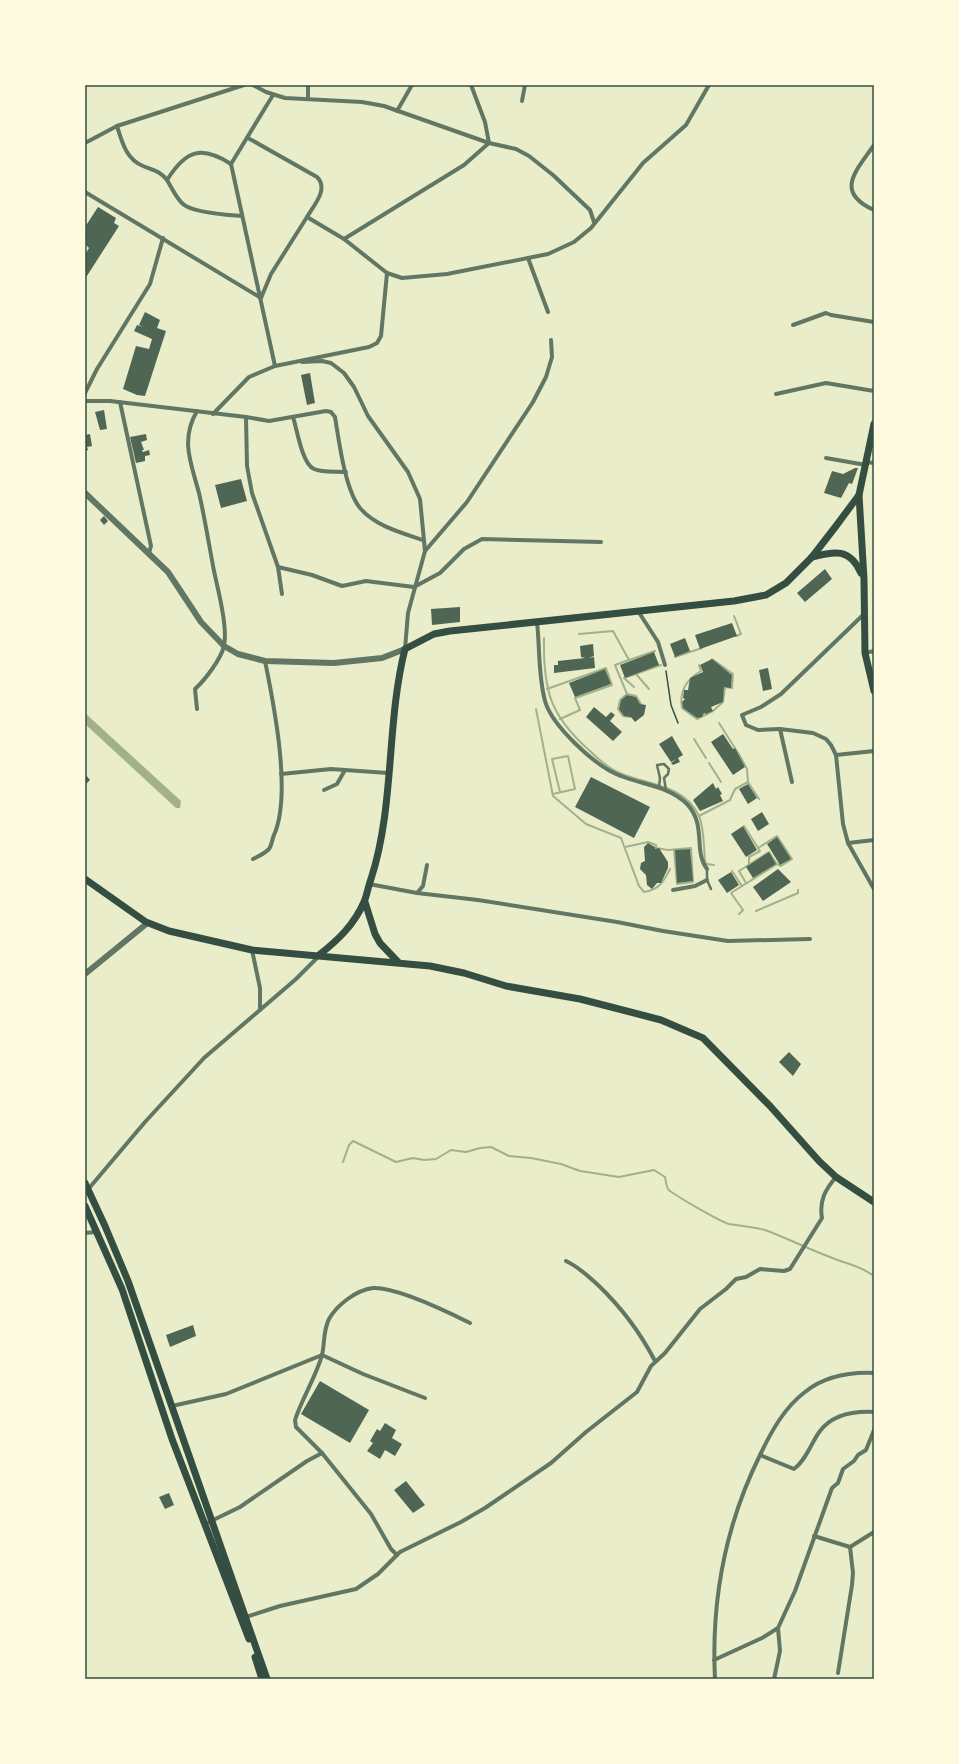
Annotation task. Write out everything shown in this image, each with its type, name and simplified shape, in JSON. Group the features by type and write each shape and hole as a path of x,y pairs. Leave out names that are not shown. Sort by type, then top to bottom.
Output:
{"main road":[{"path":"874,424 858,495 864,579 863,615 865,653 874,691"},
{"path":"320,955 342,936 364,902 381,841 385,818 388,773 398,684 405,648 434,634 734,601 766,595 786,583 812,557 858,495"},
{"path":"812,557 835,552 844,554 853,559 864,579"},
{"path":"85,879 146,922 169,931 252,950 398,962 437,967 464,973 506,986 580,999 661,1020 703,1038 770,1106 819,1161 836,1176 874,1202"},
{"path":"364,902 375,934 380,943 398,962"},
{"path":"85,1183 87,1192 128,1281 172,1406 208,1522 262,1679"},
{"path":"85,1206 122,1289 172,1439 208,1522 246,1617 267,1679"}],"street":[{"path":"85,143 117,126 244,85"},
{"path":"253,85 273,95 285,98 362,102 397,110 489,143 516,149 529,156 554,175 590,210 594,222"},
{"path":"308,85 308,99"},
{"path":"397,110 412,85"},
{"path":"471,85 486,122 489,143"},
{"path":"522,101 525,85"},
{"path":"307,217 344,239 387,273 402,278 418,278 447,274 548,254 574,242 591,228 594,222 643,163 686,125 709,85"},
{"path":"231,164 273,95"},
{"path":"117,126 129,156 137,163 163,174 179,200 184,205 194,209 242,216"},
{"path":"248,138 318,177 322,182 323,189 271,274 260,298"},
{"path":"344,239 464,165 489,143"},
{"path":"874,145 858,168 851,185 853,197 861,204 874,210"},
{"path":"167,180 180,162 190,156 205,151 219,156 231,164 275,366"},
{"path":"85,192 260,298"},
{"path":"85,393 107,352 150,284 163,238"},
{"path":"528,258 548,312"},
{"path":"293,363 326,354 369,347 377,343 381,336 387,273"},
{"path":"793,325 826,313 874,322"},
{"path":"85,493 168,572 201,622 224,646 251,659 265,661 334,663 382,658 405,648 408,613 425,551 467,502 533,402 546,377 552,357 551,340"},
{"path":"213,414 249,377 275,366 322,361 331,363 344,373 349,380 368,416 408,472 415,485 420,499 425,551"},
{"path":"776,394 826,383 874,391"},
{"path":"85,401 120,402 268,420 326,411 331,412 335,417 346,472 360,508 375,520 393,530 423,540"},
{"path":"120,402 151,546 149,553"},
{"path":"197,411 190,424 187,438 188,452 199,495 221,607 224,646 211,671 195,689 197,709"},
{"path":"246,417 247,466 252,493 278,568 282,594"},
{"path":"293,417 305,459 310,467 316,470 346,472"},
{"path":"826,458 874,463"},
{"path":"278,568 307,573 342,586 366,581 414,587 440,573 464,549 482,539 600,542"},
{"path":"638,611 658,642 665,665"},
{"path":"863,615 781,694 761,707 742,715 746,725 758,730 780,729 813,733 826,739 836,756 843,824 848,843 874,889"},
{"path":"537,622 539,672 545,702 558,725 582,750 600,765 619,776 666,790 687,805 697,819 702,863 707,869"},
{"path":"865,653 874,651"},
{"path":"254,858 262,855 270,848 278,828 282,803 282,774 265,661"},
{"path":"780,729 792,782"},
{"path":"836,756 874,751"},
{"path":"282,774 309,771 346,770 388,773"},
{"path":"324,790 337,784 346,770"},
{"path":"848,843 874,840"},
{"path":"417,893 423,886 427,865"},
{"path":"673,890 695,886 707,880"},
{"path":"369,884 417,893 478,900 618,922 663,931 728,941 810,939"},
{"path":"85,974 145,925 146,922"},
{"path":"252,950 260,988 260,1010"},
{"path":"87,1192 145,1122 204,1058 296,979 320,955"},
{"path":"246,1617 280,1606 356,1589 378,1574 397,1554 461,1522 551,1463 586,1432 637,1392 650,1366 665,1352 700,1309 726,1289 736,1279 746,1277 760,1269 784,1271 790,1269 822,1218 820,1209 822,1199 826,1190 836,1176"},
{"path":"85,1233 96,1232"},
{"path":"566,1261 585,1273 614,1300 642,1337 655,1361"},
{"path":"397,1554 391,1549 371,1514 322,1453 296,1427 295,1420 322,1355 324,1332 330,1319 346,1301 358,1293 372,1288 414,1298 470,1323"},
{"path":"172,1406 226,1394 322,1355 363,1374 425,1398"},
{"path":"715,1679 714,1660 719,1577 732,1526 748,1478 784,1413 806,1391 829,1378 852,1372 874,1373"},
{"path":"760,1455 794,1469 801,1464 821,1430 839,1416 856,1411 874,1412"},
{"path":"774,1679 780,1651 778,1628 795,1592 832,1488 838,1483 843,1469 854,1461 858,1454 866,1450 874,1430"},
{"path":"208,1522 240,1507 322,1453"},
{"path":"850,1548 874,1532"},
{"path":"814,1536 850,1548"},
{"path":"838,1673 852,1585 853,1559 850,1548"},
{"path":"714,1660 762,1638 778,1628"}],"lane":[{"path":"659,787 660,778 657,765 664,764 669,769 668,774 664,778 666,790"},
{"path":"707,869 707,880 711,889"}],"path":[{"path":"665,665 671,705 678,723"}],"shaded area":[{"path":"85,713 181,801 180,808 176,808 85,724"}],"building":[{"path":"98,207 116,218 114,223 119,226 85,279 85,255 89,248 85,244 85,227"},
{"path":"145,312 160,320 157,328 166,331 145,396 137,395 123,389 136,346 149,349 152,339 134,331 137,325 143,327 139,325"},
{"path":"310,373 315,403 307,405 301,375"},
{"path":"104,410 107,429 100,430 95,412"},
{"path":"90,434 92,446 87,447 88,450 85,451 85,435"},
{"path":"146,434 147,440 141,442 144,450 142,450 143,452 149,450 150,455 145,456 145,461 136,463 130,437"},
{"path":"858,468 852,484 849,483 841,498 824,493 832,471 843,474"},
{"path":"241,479 247,501 221,508 215,485"},
{"path":"104,516 108,521 104,525 100,520"},
{"path":"825,569 832,579 805,602 797,593"},
{"path":"460,607 460,622 432,625 431,609"},
{"path":"732,623 737,636 700,649 695,635"},
{"path":"685,638 690,651 675,657 670,644"},
{"path":"593,644 594,656 589,658 594,657 595,668 554,673 554,665 558,665 558,661 585,658 581,657 580,646"},
{"path":"654,652 659,665 625,678 620,665"},
{"path":"712,659 732,675 731,688 724,687 723,702 711,707 713,711 706,714 704,713 702,717 697,718 683,708 682,702 685,699 683,698 684,690 688,690 690,678 703,672 700,665"},
{"path":"768,668 772,689 763,691 759,670"},
{"path":"605,669 611,684 575,697 569,683"},
{"path":"627,695 636,697 640,704 646,705 644,715 635,722 631,717 624,716 619,709 621,700"},
{"path":"594,707 606,717 611,712 615,715 610,721 622,732 613,741 586,717"},
{"path":"723,734 733,749 735,748 745,767 733,775 711,742"},
{"path":"672,736 683,755 678,758 680,762 673,765 671,763 676,759 671,762 659,744"},
{"path":"85,774 90,780 85,785"},
{"path":"591,777 650,807 634,838 575,807"},
{"path":"713,783 716,789 718,787 722,794 720,795 723,801 700,811 693,800"},
{"path":"748,784 757,798 748,804 739,789"},
{"path":"762,812 769,824 758,831 751,819"},
{"path":"743,826 757,850 746,857 731,834"},
{"path":"777,837 791,859 780,865 767,844"},
{"path":"648,843 655,847 655,849 659,848 668,862 668,868 661,883 657,883 652,889 647,885 646,875 640,869 641,863 645,861 644,847"},
{"path":"690,849 693,881 677,883 675,850"},
{"path":"769,852 776,864 753,878 746,867"},
{"path":"778,869 791,882 763,901 753,887"},
{"path":"731,872 739,885 727,893 718,880"},
{"path":"789,1052 801,1064 793,1076 779,1062"},
{"path":"193,1325 196,1336 170,1347 166,1335"},
{"path":"320,1381 369,1410 350,1443 301,1414"},
{"path":"385,1423 396,1430 392,1438 402,1444 395,1456 385,1450 380,1459 367,1451 373,1443 370,1441 377,1429 380,1431"},
{"path":"406,1481 425,1505 413,1513 394,1490"},
{"path":"169,1493 174,1505 165,1509 159,1497"}],"waterway":[{"path":"734,616 741,634 736,636"},
{"path":"579,634 613,631 629,660 615,665 627,694"},
{"path":"544,638 545,673 548,687 552,701 566,726 597,758 613,770 632,778 655,784 676,792 685,798 693,806 701,821 704,838 705,862 707,864 714,865"},
{"path":"675,657 702,648"},
{"path":"629,660 655,651"},
{"path":"699,665 701,671 696,674 685,686 681,702 682,708 697,719 713,711 723,702 725,687 732,688 733,674 712,659"},
{"path":"634,687 624,678 661,665"},
{"path":"547,689 606,668 612,685 575,698 580,710 560,719"},
{"path":"636,674 649,689"},
{"path":"631,717 623,716 618,709 620,700 627,694 636,696 641,704"},
{"path":"536,709 553,796 586,824 621,838 639,886 644,892 657,887 666,877 670,869"},
{"path":"719,723 747,769 748,782 759,799"},
{"path":"694,739 706,758"},
{"path":"553,794 575,789 568,756 552,759 560,792"},
{"path":"709,763 721,782"},
{"path":"699,816 730,800 735,789 748,782"},
{"path":"744,826 760,851 749,857 749,864"},
{"path":"739,914 743,910 731,893 777,864 781,866 792,859 777,836 758,848"},
{"path":"625,847 648,842 656,845 656,848 668,850 691,848 693,882 677,884 674,849"},
{"path":"746,883 739,871 769,852 777,864"},
{"path":"732,871 742,886"},
{"path":"756,911 798,893 798,890"},
{"path":"343,1162 349,1145 353,1141 396,1162 413,1158 424,1160 436,1159 451,1150 466,1152 491,1147 509,1156 531,1158 561,1164 580,1171 619,1177 654,1170 665,1177 667,1188 671,1192 724,1222 765,1230 822,1254 858,1267 874,1276"}]}
